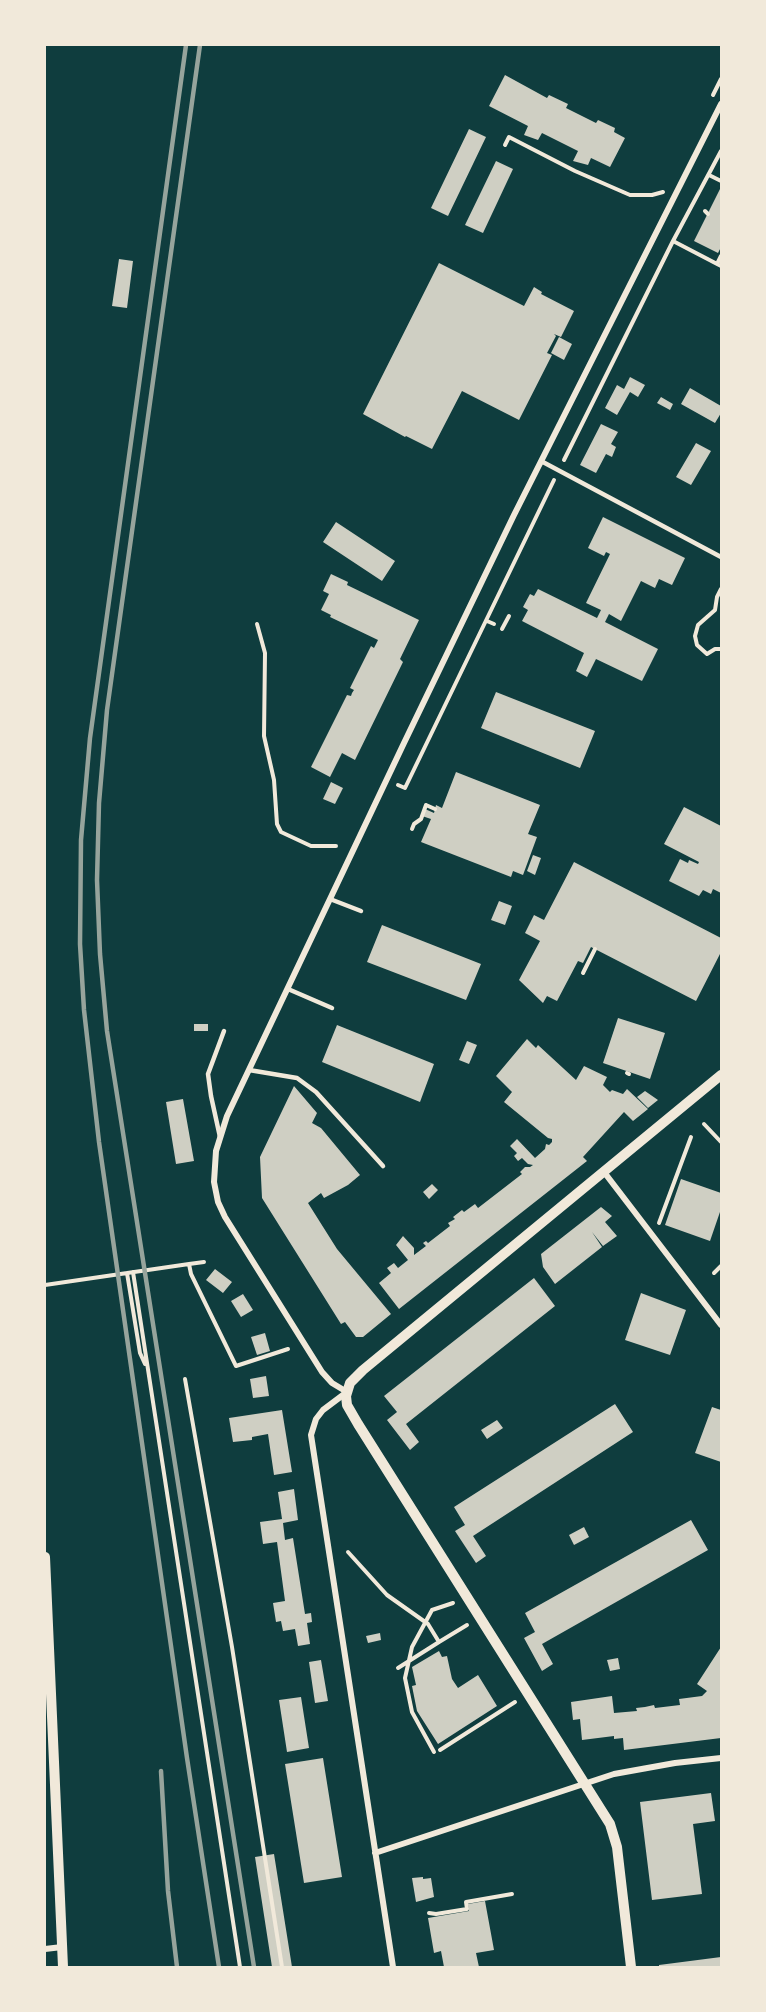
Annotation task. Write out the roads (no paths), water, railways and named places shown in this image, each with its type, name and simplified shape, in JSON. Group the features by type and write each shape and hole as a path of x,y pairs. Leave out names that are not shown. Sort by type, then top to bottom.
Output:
{"street":[{"path":"346,1392 332,1383 322,1372 225,1217 218,1202 214,1182 220,1137 227,1116 330,899 541,461 721,104"},
{"path":"393,1967 313,1456 311,1435 316,1419 323,1410 346,1392 350,1383 363,1370 721,1075"},
{"path":"604,1172 721,1325"},
{"path":"346,1392 347,1405 357,1424 607,1818 614,1834 632,1967"},
{"path":"45,1557 47,1657 63,1967"},
{"path":"375,1853 614,1774 721,1758"},
{"path":"45,1949 62,1947"}],"lane":[{"path":"541,461 721,557"},
{"path":"330,899 361,911"},
{"path":"288,988 332,1008"},
{"path":"220,1137 208,1074 224,1030"},
{"path":"249,1070 297,1078 316,1092 383,1166"}],"railway":[{"path":"186,45 90,738 81,840 80,944 84,1010 99,1142 219,1967"},
{"path":"200,45 107,710 99,803 97,880 100,954 107,1031 254,1967"},
{"path":"161,1771 168,1891 177,1967"}]}
